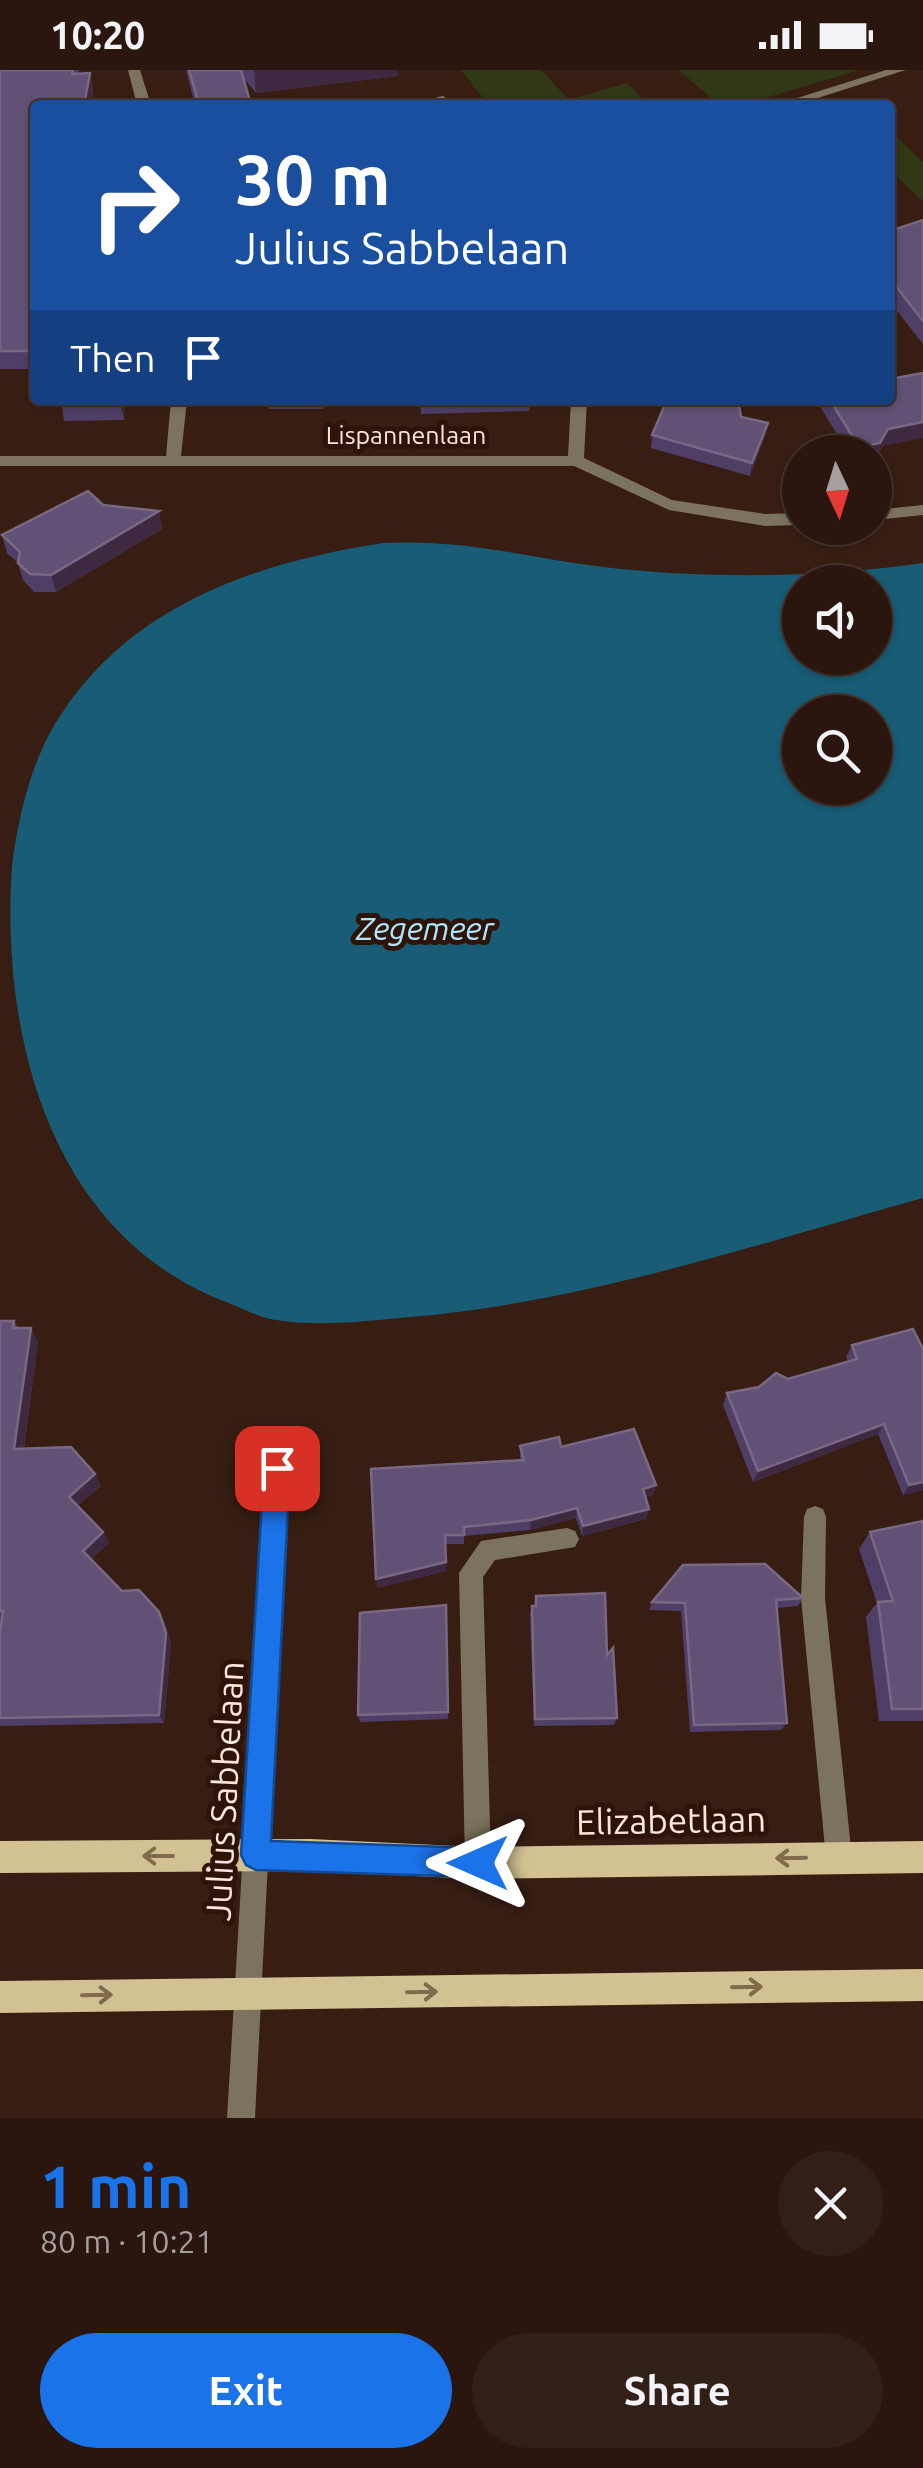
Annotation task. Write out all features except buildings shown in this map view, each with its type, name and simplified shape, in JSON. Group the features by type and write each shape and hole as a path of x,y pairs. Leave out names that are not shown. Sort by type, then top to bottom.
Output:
{"main road":[{"name":"Elizabetlaan","path":"0,1857 256,1855 478,1863 923,1857"},
{"path":"0,1997 923,1985"}],"street":[{"path":"134,70 143,100"},
{"path":"799,100 895,72"},
{"path":"172,460 178,405"},
{"path":"576,461 579,405"},
{"name":"Lispannenlaan","path":"0,461 576,461 669,505 782,520"},
{"path":"892,513 923,510"},
{"name":"Julius Sabbelaan","path":"241,2118 277,1468"},
{"path":"816,1517 813,1598 839,1858"},
{"path":"478,1863 471,1573 489,1550 567,1539"}],"green space":[{"path":"461,70 541,70 569,100 485,100"},
{"path":"679,70 859,70 759,100 713,100"},
{"path":"627,83 644,100 569,100"},
{"path":"895,136 923,162 923,201 895,175"}],"water":[{"name":"Zegemeer","path":"413,542 642,571 782,574 782,675 892,675 892,567 923,563 923,1198 669,1270 541,1299 476,1310 343,1323 270,1319 226,1302 166,1271 117,1230 78,1180 49,1123 28,1061 16,996 11,930 12,865 28,786 62,713 91,675 125,643 203,594 291,562 383,543"}],"route":[{"path":"277,1468 256,1855 478,1863"}]}
